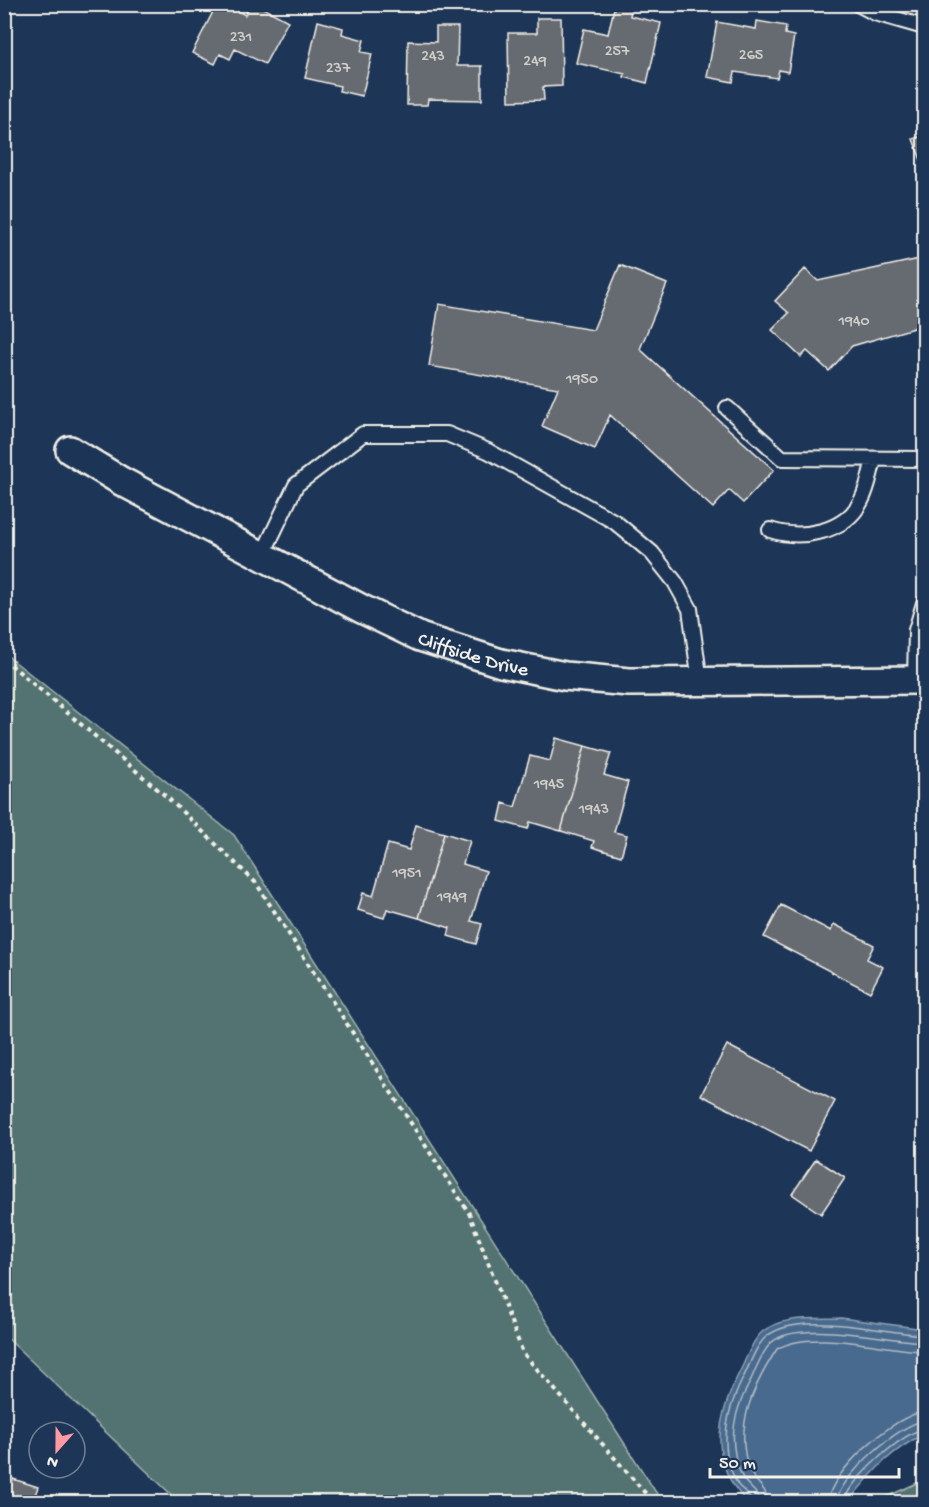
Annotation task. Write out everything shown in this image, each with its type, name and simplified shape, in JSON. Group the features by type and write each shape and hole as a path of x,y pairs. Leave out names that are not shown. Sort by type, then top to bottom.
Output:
{"street":[{"name":"Cliffside Drive","path":"70,450 120,481 420,637 501,663 565,676 629,682 920,680"}],"lane":[{"path":"858,4 875,13 924,27"},
{"path":"727,408 782,458 924,459"},
{"path":"262,556 297,485 363,434 447,434 489,451 615,522 652,553 675,582 690,609 700,682"},
{"path":"770,530 784,534 813,535 851,516 862,501 874,460"},
{"path":"920,680 916,630 924,603"}],"path":[{"path":"4,659 168,798 256,883 469,1213 523,1353 652,1503"}],"green space":[{"path":"5,654 234,835 655,1491 665,1502 179,1502 5,1336"},
{"path":"924,1480 924,1502 875,1502 877,1501"}],"water":[{"path":"841,1318 924,1329 924,1434 891,1455 848,1502 747,1502 726,1471 721,1454 720,1438 726,1404 752,1345 761,1333 778,1323 799,1319"}],"building":[{"path":"217,4 225,4 245,15 251,4 256,4 288,21 265,64 235,49 230,59 220,54 215,64 192,53"},
{"path":"615,4 632,4 630,16 661,23 647,83 624,77 625,74 576,63 584,29 608,34"},
{"path":"537,18 561,18 562,86 543,87 544,100 509,101 508,33 537,33"},
{"path":"318,21 343,28 342,34 364,40 361,52 372,54 362,96 339,91 340,86 305,78"},
{"path":"757,21 786,26 785,34 794,36 788,72 779,70 777,78 735,72 733,82 707,77 717,22 756,29"},
{"path":"436,27 458,27 457,66 482,66 482,100 428,99 427,105 407,105 408,41 436,42"},
{"path":"924,135 924,168 913,139"},
{"path":"924,258 924,325 852,346 829,371 807,351 801,357 772,330 789,313 775,301 805,269 818,281"},
{"path":"620,265 667,284 640,349 774,470 743,503 729,490 713,508 610,415 595,449 542,426 558,388 429,366 439,304 593,330"},
{"path":"556,738 585,746 561,831 530,822 528,829 499,821 503,803 515,807 530,756 550,761"},
{"path":"585,746 611,753 604,775 628,782 614,832 627,835 621,856 592,847 594,841 561,831"},
{"path":"416,825 444,833 419,918 387,909 384,918 358,910 363,893 373,896 388,844 409,850"},
{"path":"444,833 470,841 463,864 486,871 471,921 482,924 476,944 448,936 450,928 419,918"},
{"path":"781,905 831,931 834,924 874,945 867,959 883,967 870,992 764,937"},
{"path":"727,1045 835,1101 809,1151 701,1095"},
{"path":"816,1159 845,1178 821,1214 792,1194"},
{"path":"13,1479 38,1487 34,1498 46,1502 4,1502 4,1491 9,1492"}]}
